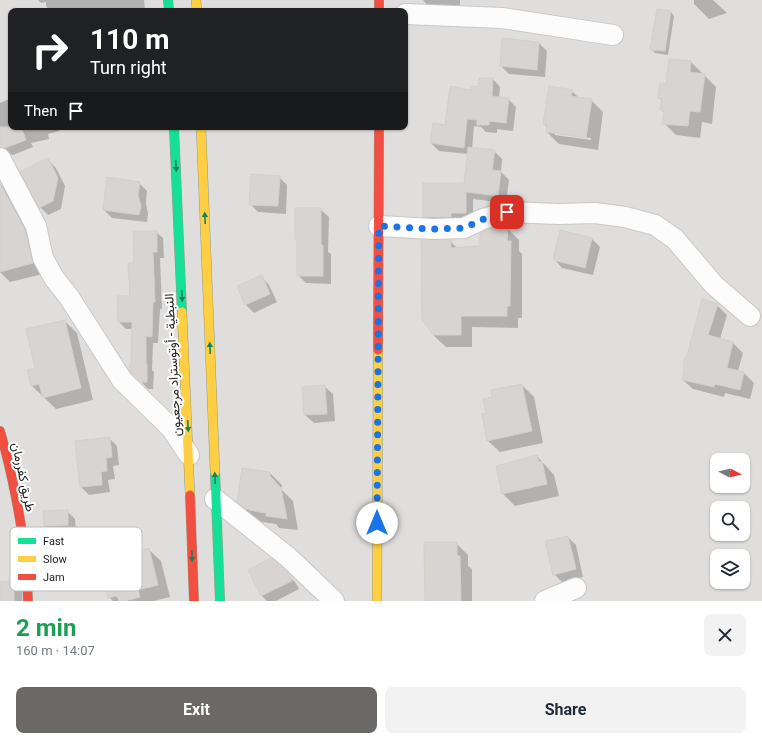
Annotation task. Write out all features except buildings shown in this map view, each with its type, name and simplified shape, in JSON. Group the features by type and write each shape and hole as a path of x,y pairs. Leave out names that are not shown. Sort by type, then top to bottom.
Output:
{"main road":[{"name":"النبطية - أوتوستراد مرجعيون","path":"174,130 194,601"},
{"path":"201,130 220,601"},
{"path":"377,601 379,130"},
{"name":"طريق كفررمان","path":"0,431 4,458 19,527"},
{"name":"طريق كفررمان","path":"28,591 28,601"}],"street":[{"path":"408,14 502,18 613,35"},
{"path":"0,158 36,226 43,258 54,278 73,304 122,380 171,428 189,455"},
{"path":"379,226 433,229 464,228 484,219 507,212 558,214 595,213 625,217 656,225 675,239 714,285 750,316"},
{"path":"215,499 288,557 334,601"},
{"path":"545,601 576,588"}],"shaded area":[{"path":"0,0 762,0 762,601 0,601"}],"traffic: fast":[{"path":"168,0 169,8"},
{"path":"174,130 182,312"},
{"path":"215,472 220,601"}],"traffic: slow":[{"path":"196,0 197,8"},
{"path":"201,130 215,472"},
{"path":"182,312 190,495"},
{"path":"377,601 378,350"}],"traffic: jam":[{"path":"379,0 379,8"},
{"path":"378,350 379,130"},
{"path":"0,431 12,478 21,527"},
{"path":"190,495 194,601"},
{"path":"28,591 28,601"}],"route":[{"path":"377,523 379,226 433,229 464,228 484,219 507,212"}]}
